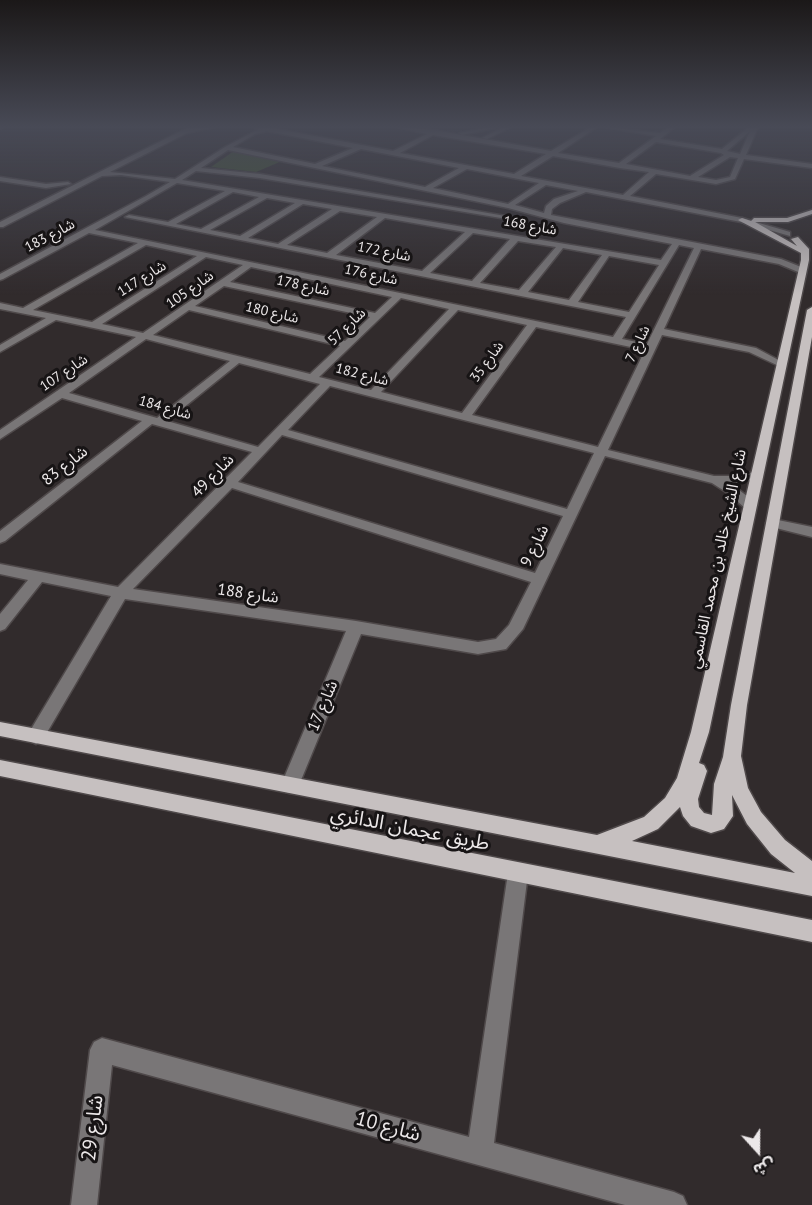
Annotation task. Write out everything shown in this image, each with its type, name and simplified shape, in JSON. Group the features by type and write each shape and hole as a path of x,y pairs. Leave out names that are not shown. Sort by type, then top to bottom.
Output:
{"main road":[{"path":"742,220 783,220 812,212"},
{"path":"742,220 761,227 806,258"},
{"path":"800,227 806,258"},
{"name":"شارع الشيخ خالد بن محمد القاسمي","path":"597,844 638,830 667,809 685,781 700,732 806,258"},
{"path":"700,732 701,755 688,804 698,820 711,824 721,820 723,816 725,773 732,756 773,523 810,336 812,310"},
{"name":"طريق عجمان الدائري","path":"0,729 812,886"},
{"path":"732,756 739,789 754,818 778,847 812,873"},
{"name":"طريق عجمان الدائري","path":"0,768 812,931"}],"street":[{"path":"21,183 49,189"},
{"path":"0,218 49,189 70,183"},
{"path":"0,225 84,183"},
{"name":"شارع 183","path":"0,277 174,183"},
{"name":"شارع 168","path":"191,183 384,215 417,211 472,230 664,262"},
{"path":"304,183 344,190 417,211 475,211 519,219"},
{"path":"344,190 355,183"},
{"path":"399,183 675,243 781,262 806,258"},
{"path":"426,189 436,183"},
{"path":"509,206 543,183"},
{"path":"552,183 742,220 800,227"},
{"path":"625,197 641,183"},
{"path":"301,189 309,184"},
{"path":"168,225 232,190"},
{"path":"547,216 549,208 557,201 589,190"},
{"path":"284,199 292,194"},
{"path":"202,231 266,196"},
{"path":"242,239 301,202"},
{"path":"475,211 485,202"},
{"path":"99,233 136,212 137,205"},
{"path":"280,246 339,208"},
{"path":"503,236 527,210"},
{"path":"330,255 384,215"},
{"name":"شارع 172","path":"129,217 632,315"},
{"path":"742,220 800,227"},
{"name":"شارع 176","path":"86,230 191,253 203,251 250,264 651,348"},
{"path":"424,274 472,230"},
{"path":"211,241 221,235"},
{"path":"474,284 516,238"},
{"path":"25,311 144,243"},
{"path":"616,341 675,243"},
{"path":"522,293 562,245"},
{"name":"شارع 7","path":"601,452 698,247"},
{"name":"شارع 117","path":"94,325 203,251"},
{"path":"572,303 607,253"},
{"path":"336,265 345,258"},
{"name":"شارع 105","path":"145,336 250,264"},
{"path":"318,278 327,272"},
{"path":"451,288 458,281"},
{"name":"شارع 178","path":"223,283 378,316"},
{"name":"شارع 57","path":"312,378 399,295"},
{"path":"436,303 444,296"},
{"name":"شارع 182","path":"0,306 145,336 714,480 738,480 756,475"},
{"name":"شارع 180","path":"189,307 348,345"},
{"path":"373,394 456,307"},
{"path":"0,349 55,317"},
{"name":"شارع 35","path":"465,417 533,324"},
{"path":"658,331 752,350 781,364"},
{"name":"شارع 107","path":"0,435 145,336"},
{"path":"752,350 785,348"},
{"name":"شارع 83","path":"0,538 237,359"},
{"name":"شارع 49","path":"36,736 121,593 328,382"},
{"name":"شارع 184","path":"61,394 260,451"},
{"path":"280,431 571,514"},
{"name":"شارع 9","path":"492,648 501,645 511,635 601,452"},
{"name":"شارع 182","path":"714,480 734,491 750,505"},
{"path":"229,483 539,579"},
{"path":"773,523 812,532"},
{"name":"شارع 188","path":"0,569 121,593 356,627 478,648 492,648"},
{"path":"0,625 38,577"},
{"name":"شارع 17","path":"290,785 356,627"},
{"path":"480,1151 518,873"},
{"name":"شارع 10","path":"102,1050 674,1205"},
{"name":"شارع 29","path":"84,1205 102,1050"}]}
